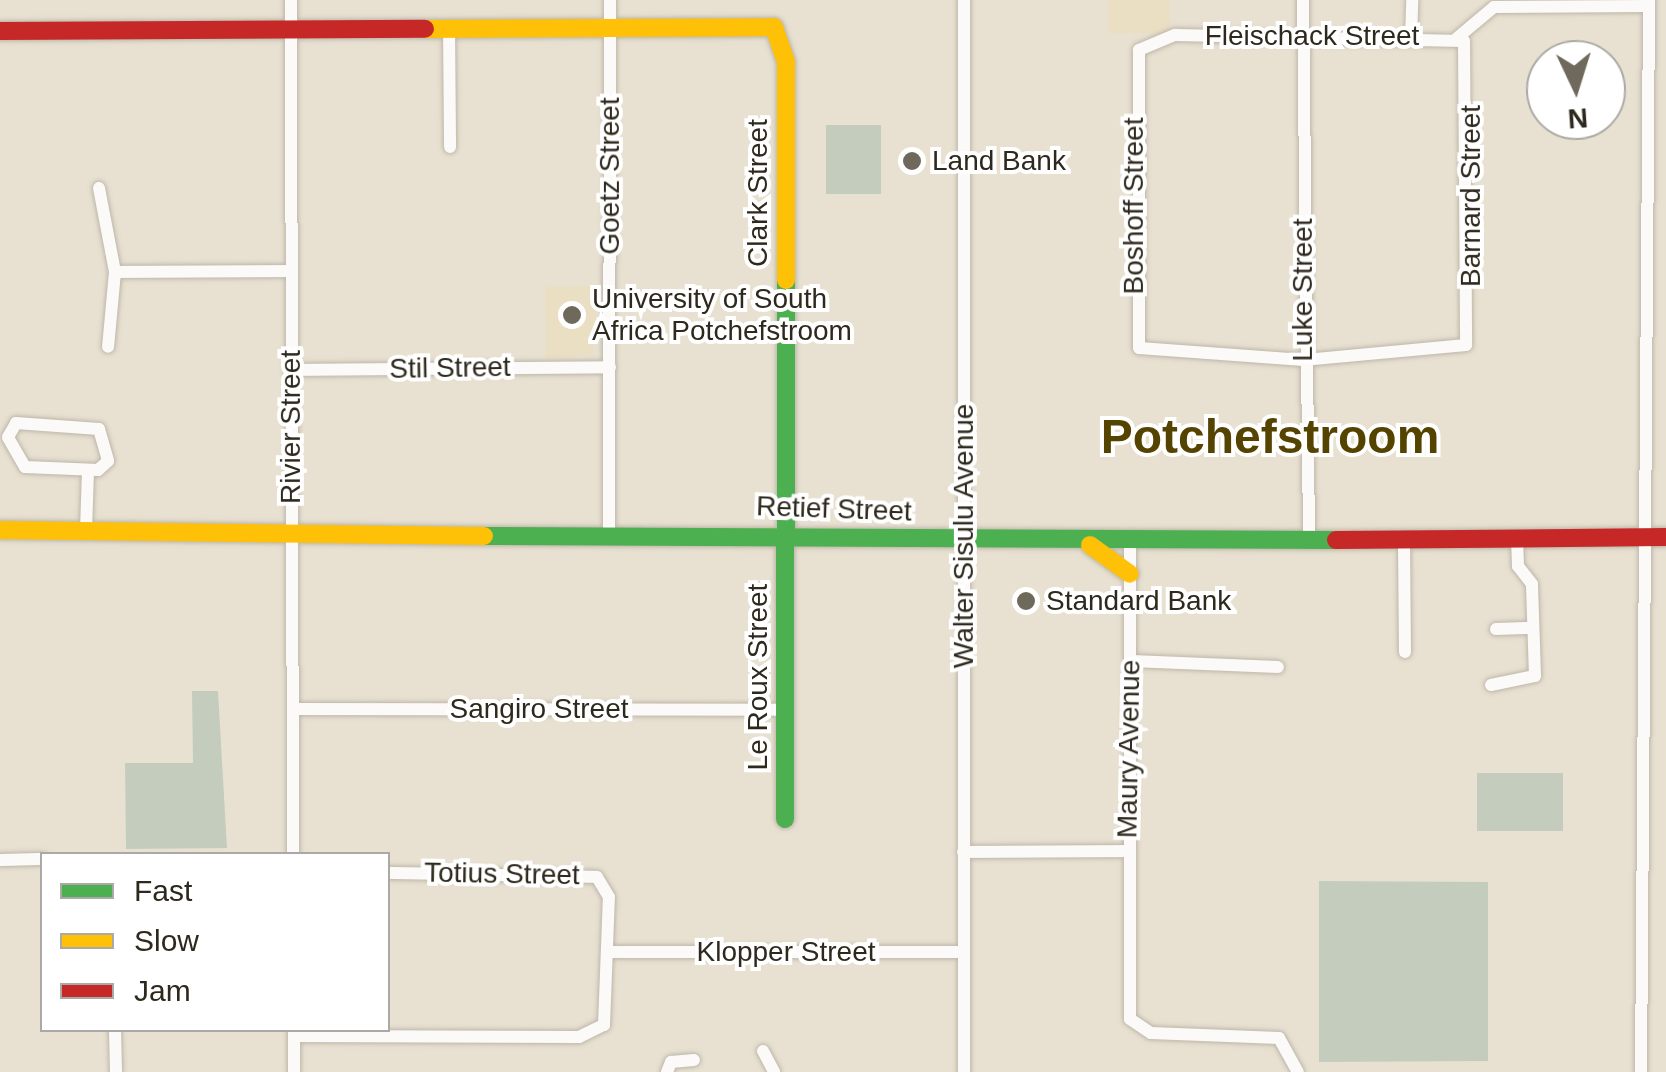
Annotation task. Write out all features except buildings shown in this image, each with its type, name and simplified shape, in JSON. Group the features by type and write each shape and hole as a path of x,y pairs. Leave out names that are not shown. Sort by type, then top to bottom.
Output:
{"street":[{"name":"Rivier Street","path":"291,0 293,852"},
{"name":"Goetz Street","path":"609,532 610,0"},
{"name":"Walter Sisulu Avenue","path":"964,0 964,1072"},
{"name":"Luke Street","path":"1303,0 1303,360 1309,540"},
{"path":"1412,0 1412,37"},
{"path":"1457,38 1494,7 1648,3 1641,1072"},
{"path":"0,31 610,24"},
{"name":"Clark Street","path":"610,24 760,24 780,33 786,534"},
{"path":"450,26 450,147"},
{"name":"Fleischack Street","path":"1138,50 1176,35 1302,40 1457,38 1471,63"},
{"name":"Boshoff Street","path":"1138,50 1134,332 1150,355 1303,360"},
{"name":"Barnard Street","path":"1303,360 1441,353 1466,344 1471,329 1471,63"},
{"path":"100,188 115,272 108,347"},
{"path":"115,272 292,270"},
{"name":"Stil Street","path":"290,370 610,366"},
{"path":"8,428 99,429 108,460 88,471 25,467 8,428"},
{"path":"86,531 88,471"},
{"name":"Retief Street","path":"0,530 786,534 1086,543 1666,537"},
{"name":"Le Roux Street","path":"785,819 786,534"},
{"path":"1404,540 1405,652"},
{"path":"1491,685 1532,681 1532,578 1518,566 1517,540"},
{"path":"1086,543 1130,574"},
{"name":"Maury Avenue","path":"963,852 1130,851 1130,543"},
{"path":"1496,629 1534,628"},
{"path":"1132,661 1278,667"},
{"name":"Sangiro Street","path":"293,709 785,710"},
{"path":"1130,851 1132,1025 1280,1038 1298,1072"},
{"path":"0,860 40,859"},
{"name":"Totius Street","path":"294,1033 594,1036 606,1018 609,897 588,873 390,872"},
{"name":"Klopper Street","path":"608,952 964,952"},
{"path":"115,1032 116,1072"},
{"path":"294,1033 294,1072"},
{"path":"763,1052 774,1072"},
{"path":"667,1072 671,1062 694,1060"}],"shaded area":[{"path":"1108,0 1170,0 1170,34 1108,33"},
{"name":"University of South Africa Potchefstroom","path":"598,286 593,354 546,359 545,287"}],"green space":[{"path":"826,125 881,125 881,194 826,194"},
{"path":"192,691 218,691 227,848 126,849 125,763 193,763"},
{"path":"1477,773 1563,773 1563,831 1477,831"},
{"path":"1319,881 1488,882 1488,1061 1319,1062"}],"traffic: fast":[{"path":"785,819 786,280"},
{"path":"484,536 1336,540"}],"traffic: slow":[{"path":"425,29 774,27 786,62 786,280"},
{"path":"0,530 484,536"},
{"path":"1090,545 1130,574"}],"traffic: jam":[{"path":"0,31 425,29"},
{"path":"1336,540 1666,537"}],"place":[{"name":"Land Bank","path":"912,161"},
{"name":"University of South Africa Potchefstroom","path":"572,315"},
{"name":"Standard Bank","path":"1026,601"}],"district":[{"name":"Potchefstroom","path":"1270,437"}]}
